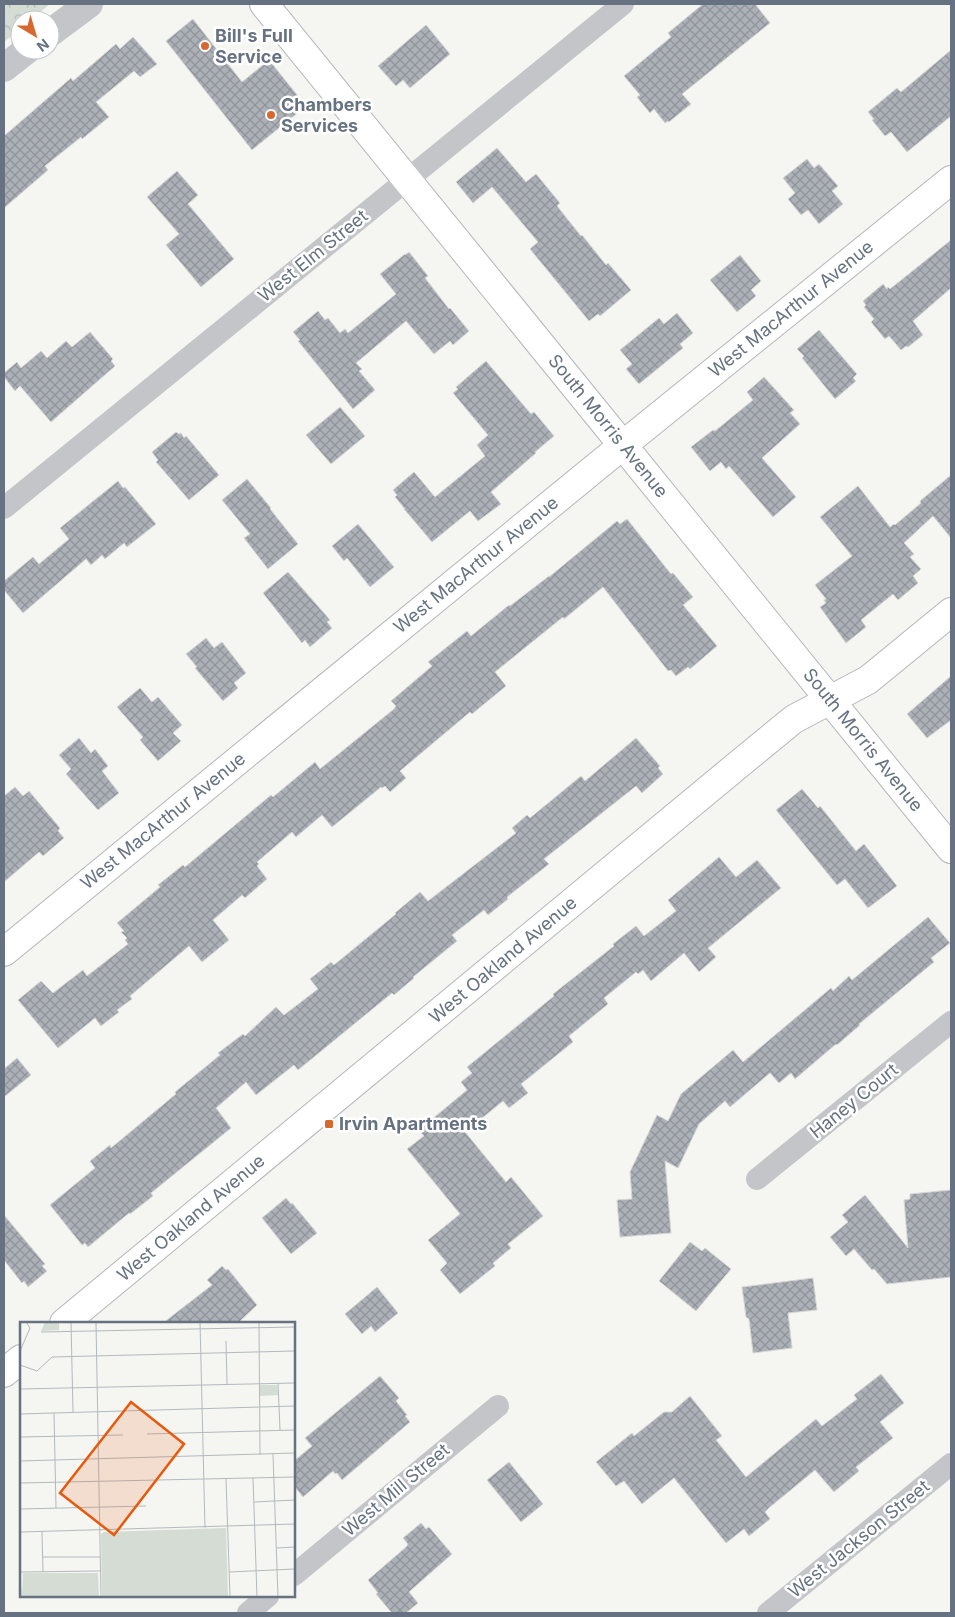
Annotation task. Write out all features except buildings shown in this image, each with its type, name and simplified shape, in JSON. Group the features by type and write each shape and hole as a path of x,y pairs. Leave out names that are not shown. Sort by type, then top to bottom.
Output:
{"main road":[{"name":"South Morris Avenue","path":"264,4 951,848"},
{"name":"West MacArthur Avenue","path":"4,952 623,445 951,180"},
{"name":"West Oakland Avenue","path":"65,1322 750,755 794,720 868,680 951,612"},
{"path":"4,1374 20,1360"}],"street":[{"path":"60,26 89,4"},
{"name":"West Elm Street","path":"4,508 623,4"},
{"path":"4,68 14,60"},
{"name":"Haney Court","path":"757,1179 951,1022"},
{"name":"West Mill Street","path":"295,1574 498,1406"},
{"name":"West Jackson Street","path":"768,1613 951,1464"},
{"path":"248,1613 267,1597"}],"green space":[{"path":"4,4 50,4 42,10 10,10 10,37 4,42"}],"place":[{"name":"Bill's Full Service","path":"205,46"},
{"name":"Chambers Services","path":"271,115"},
{"name":"Irvin Apartments","path":"329,1124"}]}
